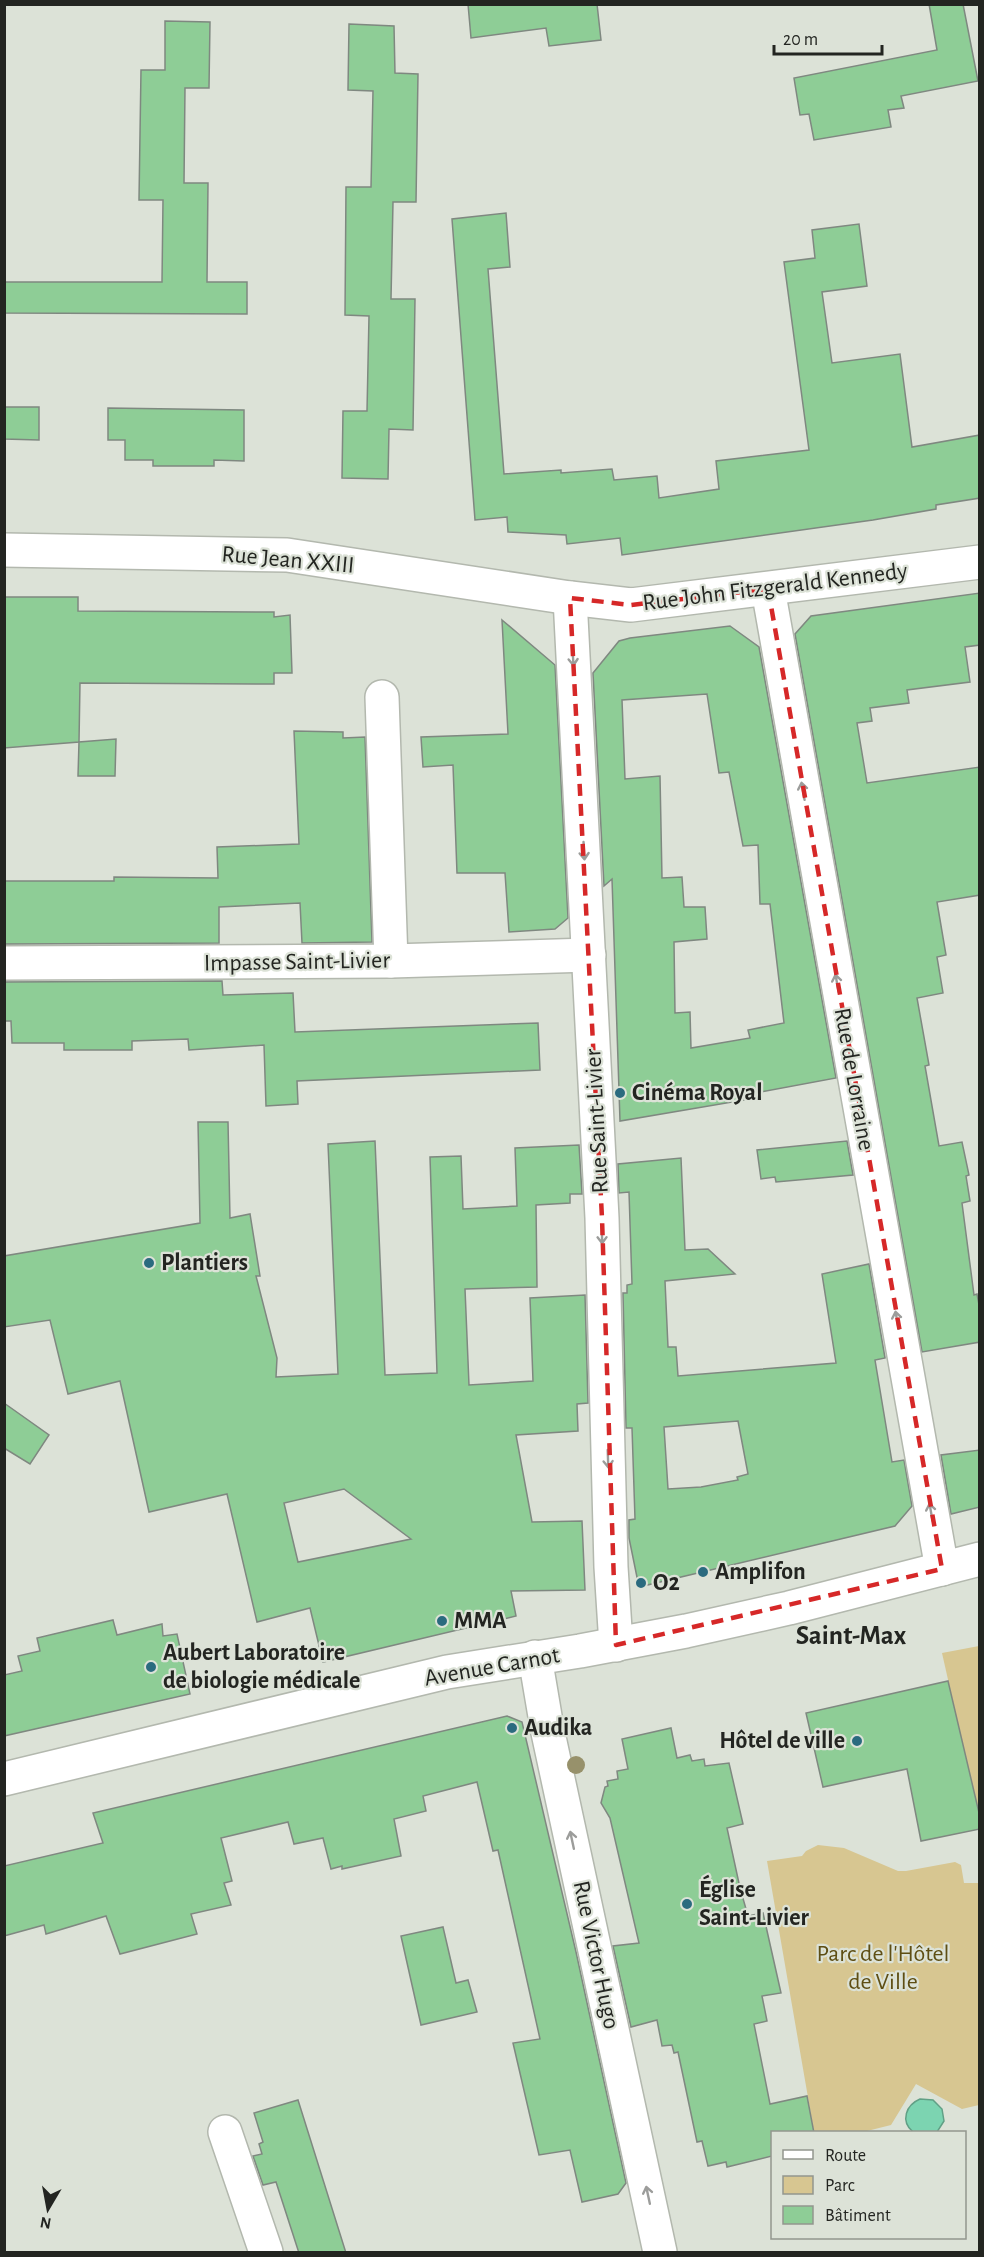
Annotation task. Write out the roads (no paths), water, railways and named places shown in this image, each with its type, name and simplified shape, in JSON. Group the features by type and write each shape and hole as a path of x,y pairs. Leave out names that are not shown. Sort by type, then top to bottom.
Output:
{"street":[{"name":"Rue Jean XXIII","path":"4,550 287,555 570,598"},
{"name":"Rue John Fitzgerald Kennedy","path":"570,598 631,605 980,562"},
{"name":"Rue de Lorraine","path":"768,589 942,1569"},
{"name":"Rue Saint-Livier","path":"570,598 602,1206 611,1567 616,1645"},
{"path":"382,697 391,961"},
{"name":"Impasse Saint-Livier","path":"4,963 391,961 589,956"},
{"name":"Avenue Carnot","path":"4,1779 447,1672 616,1645 789,1608 980,1559"},
{"name":"Rue Victor Hugo","path":"535,1657 547,1728 660,2253"},
{"path":"225,2132 266,2253"}],"place":[{"name":"Cinéma Royal","path":"620,1093"},
{"name":"Plantiers","path":"149,1263"},
{"name":"Amplifon","path":"703,1572"},
{"name":"O2","path":"641,1583"},
{"name":"MMA","path":"442,1621"},
{"name":"Aubert Laboratoire de biologie médicale","path":"151,1667"},
{"name":"Audika","path":"512,1728"},
{"name":"Hôtel de ville","path":"857,1741"},
{"name":"Église Saint-Livier","path":"687,1904"}],"district":[{"name":"Saint-Max","path":"851,1635"}],"park label":[{"name":"Parc de l'Hôtel de Ville","path":"883,1968"}]}
